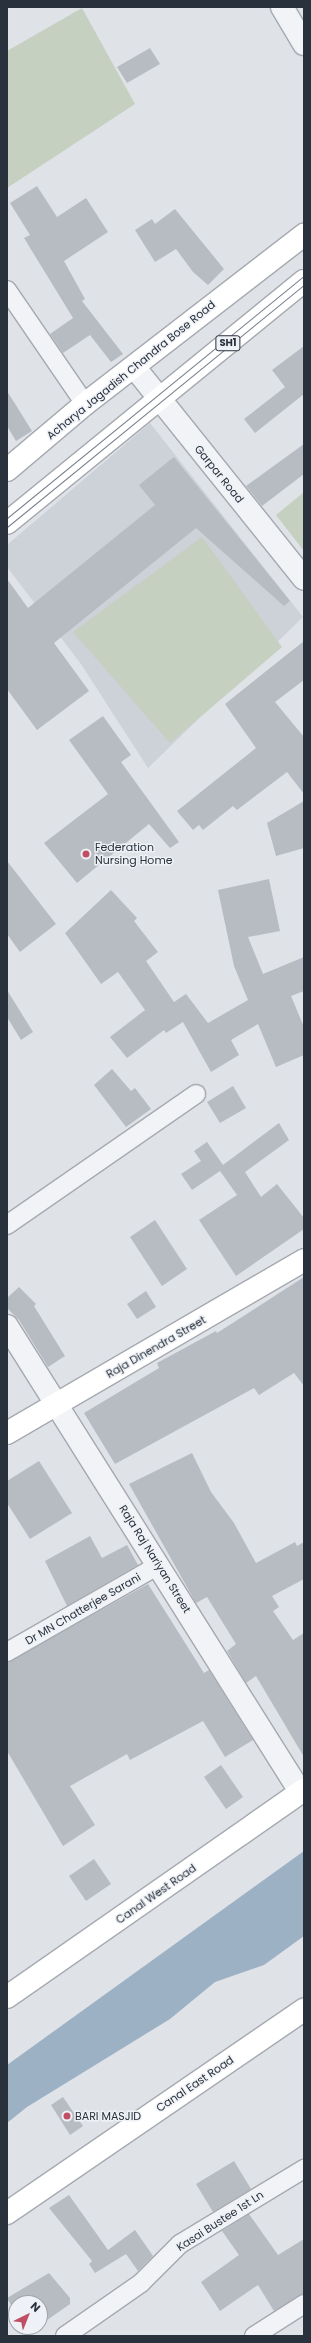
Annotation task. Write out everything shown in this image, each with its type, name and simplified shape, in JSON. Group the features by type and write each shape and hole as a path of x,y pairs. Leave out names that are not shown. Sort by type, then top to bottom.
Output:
{"main road":[{"name":"Acharya Jagadish Chandra Bose Road","path":"7,470 85,404 135,368 255,270 304,235"},
{"name":"SH1","path":"7,524 304,281"},
{"name":"Raja Dinendra Street","path":"7,1433 304,1260"},
{"name":"Canal West Road","path":"7,1997 302,1792"},
{"name":"Canal East Road","path":"7,2213 304,2010"}],"street":[{"path":"282,7 304,44"},
{"path":"7,290 85,404"},
{"name":"Garpar Road","path":"135,368 155,403 304,579"},
{"path":"7,1225 196,1094"},
{"name":"Raja Raj Nariyan Street","path":"7,1326 302,1792"},
{"name":"Dr MN Chatterjee Sarani","path":"7,1652 159,1565"},
{"name":"Kasai Bustee 1st Ln","path":"64,2336 141,2283 180,2244 304,2169"},
{"path":"254,2336 304,2304"}],"shaded area":[{"path":"150,423 303,617 148,768 81,664 7,567 7,545"}],"green space":[{"path":"82,8 135,104 7,188 7,51"},
{"path":"304,492 304,551 276,515"},
{"path":"202,537 282,647 170,743 73,632"}],"water":[{"path":"304,1851 304,1936 264,1965 215,1982 170,2019 27,2107 7,2123 7,2065"}],"building":[{"path":"150,48 160,64 127,83 117,67"},
{"path":"37,186 57,217 86,198 108,232 64,261 85,299 82,301 123,354 111,362 90,335 63,353 50,334 73,318 24,238 30,235 10,203"},
{"path":"175,209 224,269 208,285 193,272 176,249 155,262 135,230 152,219 155,224"},
{"path":"304,346 304,394 255,433 244,419 285,387 272,370"},
{"path":"7,391 32,431 16,441 7,426"},
{"path":"304,444 304,474 262,506 246,486"},
{"path":"174,457 290,601 284,606 196,528 54,643 89,691 37,730 7,689 7,579 28,608 155,505 139,485"},
{"path":"304,641 304,680 275,702 304,737 304,794 287,772 237,810 233,806 203,830 199,825 193,830 177,811 256,748 225,704"},
{"path":"103,716 131,755 121,762 179,842 170,848 149,824 77,883 44,843 108,794 69,740"},
{"path":"304,801 304,848 276,856 267,823"},
{"path":"7,861 56,924 20,952 7,934"},
{"path":"269,879 280,931 248,937 263,974 304,957 304,991 291,996 304,1027 304,1055 276,1067 258,1024 231,1040 239,1055 211,1072 183,1022 166,1033 164,1030 127,1058 110,1037 145,1010 118,972 101,984 65,933 111,890 137,918 134,921 158,952 146,961 174,1002 186,994 208,1023 248,1000 234,966 218,890"},
{"path":"7,990 33,1032 21,1040 7,1017"},
{"path":"112,1069 131,1091 135,1088 151,1109 126,1127 94,1085"},
{"path":"233,1086 246,1108 220,1123 207,1102"},
{"path":"279,1123 289,1140 245,1172 261,1197 277,1184 304,1218 304,1229 236,1276 199,1220 237,1195 220,1171 192,1190 181,1174 201,1161 194,1151 207,1142 223,1165"},
{"path":"155,1220 187,1269 162,1286 130,1237"},
{"path":"304,1277 304,1386 294,1373 259,1395 254,1388 115,1464 84,1413 159,1368 157,1363 216,1331 217,1333"},
{"path":"19,1287 36,1304 34,1306 65,1356 48,1367 19,1320 7,1308 7,1298"},
{"path":"146,1291 156,1307 137,1319 127,1304"},
{"path":"192,1453 211,1492 234,1523 256,1563 295,1542 297,1546 304,1542 304,1579 272,1596 279,1607 273,1611 293,1640 304,1633 304,1757 256,1676 246,1683 227,1651 236,1644 207,1597 196,1603 129,1484"},
{"path":"39,1461 72,1513 30,1539 7,1503 7,1481"},
{"path":"90,1536 102,1558 127,1545 138,1565 67,1606 45,1561"},
{"path":"148,1584 204,1673 209,1670 253,1740 225,1757 203,1721 130,1760 127,1754 70,1786 95,1825 63,1846 7,1751 7,1662"},
{"path":"221,1765 243,1797 226,1809 204,1777"},
{"path":"94,1859 111,1884 86,1901 69,1876"},
{"name":"BARI MASJID","path":"63,2097 83,2126 70,2135 51,2105"},
{"path":"234,2161 251,2189 213,2212 196,2184"},
{"path":"69,2195 108,2250 135,2230 153,2256 138,2271 126,2254 95,2273 89,2264 92,2261 49,2208"},
{"path":"249,2214 278,2255 304,2239 304,2294 274,2311 258,2285 220,2311 201,2282 239,2255 222,2231"},
{"path":"49,2273 70,2298 70,2304 48,2319 48,2295 12,2295"}],"tram line":[{"path":"7,518 304,276"},
{"path":"7,527 304,285"}],"place":[{"name":"Federation Nursing Home","path":"86,854"},
{"name":"BARI MASJID","path":"67,2116"}]}
